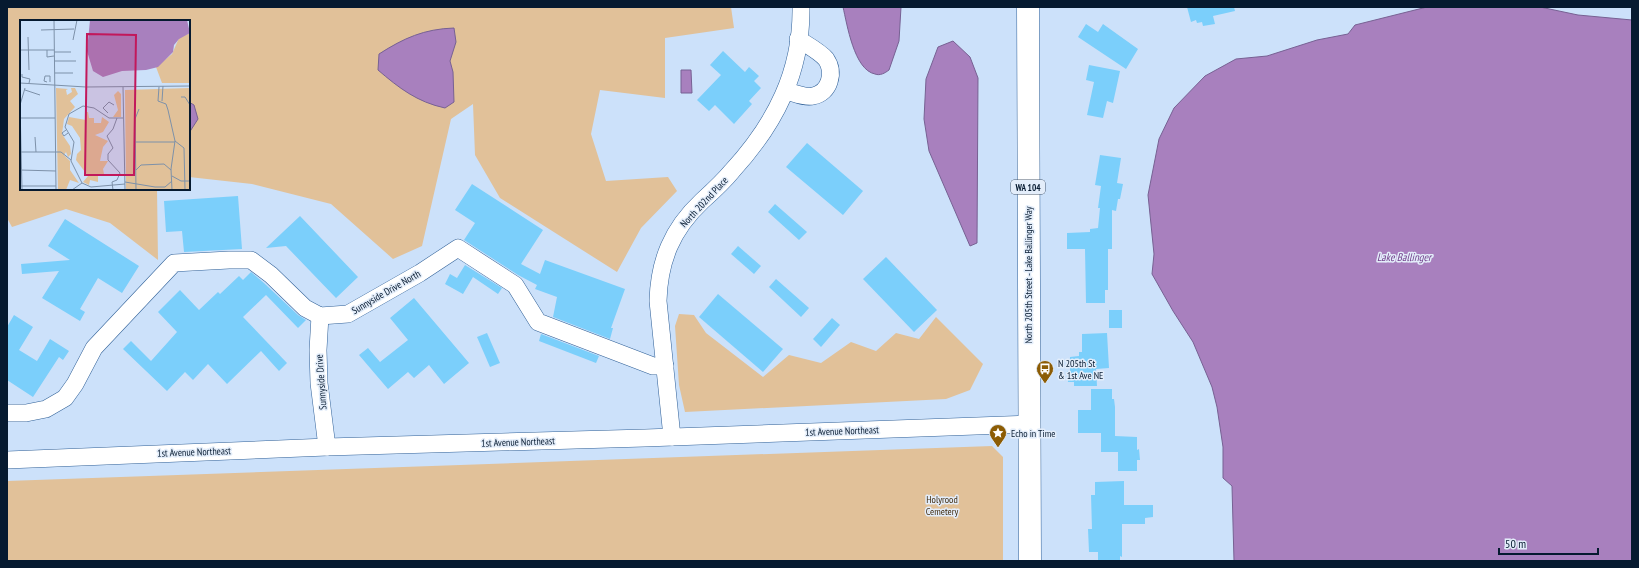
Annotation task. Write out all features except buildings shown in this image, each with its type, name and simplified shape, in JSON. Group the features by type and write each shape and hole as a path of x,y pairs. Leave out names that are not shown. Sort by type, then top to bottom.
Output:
{"main road":[{"name":"North 205th Street - Lake Ballinger Way","path":"1028,7 1029,424"},
{"name":"WA 104","path":"1029,424 1030,561"}],"street":[{"name":"North 202nd Place","path":"672,437 660,330 658,284 662,264 669,244 684,221 732,171 764,133 786,91 794,69 800,7"},
{"path":"786,91 812,97 823,92 830,80 830,68 825,58 798,39"},
{"name":"Sunnyside Drive North","path":"320,316 348,314 420,273 458,248 514,285 538,322 653,366 665,366"},
{"path":"7,413 26,413 46,409 65,398 75,384 94,348 174,263 251,260 271,275 305,308 320,316"},
{"name":"Sunnyside Drive","path":"320,316 318,350 319,383 327,447"},
{"name":"1st Avenue Northeast","path":"7,460 327,447 672,437 1029,424"}],"green space":[{"path":"7,7 731,7 734,28 665,38 665,98 600,90 591,134 606,181 668,177 677,191 641,228 617,272 500,198 475,155 473,104 451,119 422,246 393,259 331,204 252,184 190,177 190,20 20,20 20,190 157,190 158,260 110,223 66,209 12,227 7,218"},
{"path":"679,314 694,315 706,333 763,377 789,355 821,363 851,342 876,351 896,333 919,339 936,317 983,364 970,390 946,399 685,412 679,385 675,326"},
{"name":"Holyrood Cemetery","path":"992,446 1003,457 1003,561 7,561 7,481"}],"water":[{"path":"843,7 901,7 899,41 889,70 877,75 868,71 862,64 857,56 849,35"},
{"name":"Lake Ballinger","path":"1427,7 1540,7 1578,15 1632,20 1632,561 1234,561 1232,486 1223,478 1223,447 1217,407 1212,387 1193,342 1152,274 1154,254 1148,195 1159,139 1174,108 1205,76 1236,59 1267,56 1317,40 1348,34 1355,25"},
{"path":"454,28 456,42 450,61 453,72 454,102 445,108 426,102 409,94 378,70 379,54 397,43 424,32"},
{"path":"953,41 970,57 978,78 977,243 970,246 929,151 924,119 926,79 938,47"},
{"path":"681,70 691,70 692,93 681,93"},
{"path":"190,103 194,105 198,119 190,131"}],"place":[{"name":"N 205th St & 1st Ave NE","path":"1045,384"},
{"name":"Echo in Time","path":"998,448"}]}
